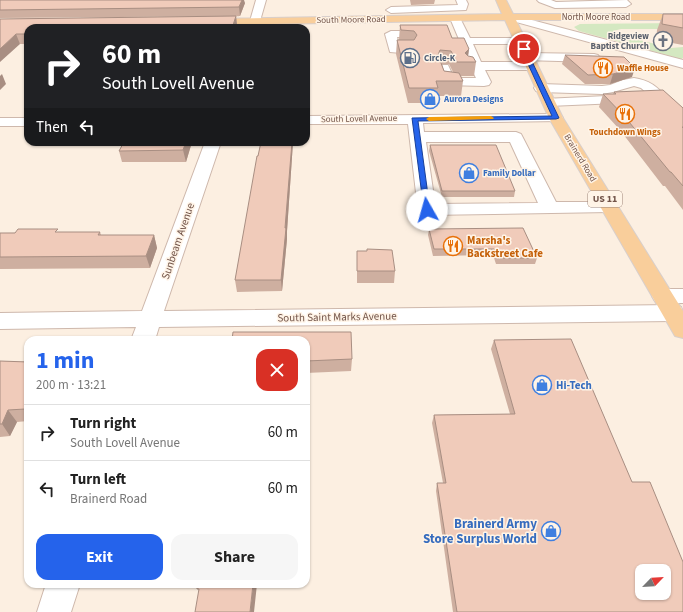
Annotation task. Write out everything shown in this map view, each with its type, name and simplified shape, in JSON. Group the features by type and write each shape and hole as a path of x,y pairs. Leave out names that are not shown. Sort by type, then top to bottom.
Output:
{"main road":[{"name":"Brainerd Road","path":"501,0 549,103 610,207 675,309"},
{"name":"South Moore Road","path":"195,22 250,24 391,10 413,19 509,18"},
{"name":"North Moore Road","path":"509,18 683,18"}],"street":[{"path":"250,24 261,0"},
{"path":"391,10 462,8 463,4 461,0"},
{"path":"542,0 555,5 624,2 647,18"},
{"path":"455,18 471,58 484,82 449,82 449,64 471,58 520,41"},
{"path":"509,18 683,64"},
{"path":"413,19 418,36"},
{"path":"405,43 418,36 438,35 471,58 529,61 613,58 640,59 649,55"},
{"path":"633,82 650,88 659,98 549,103 573,84 612,89 623,83 633,82"},
{"name":"South Lovell Avenue","path":"310,120 414,119 549,103"},
{"path":"414,119 418,137 427,210 610,207"},
{"path":"0,122 24,122"},
{"path":"418,137 516,137 550,208"},
{"name":"Sunbeam Avenue","path":"144,336 212,146"},
{"name":"South Saint Marks Avenue","path":"0,321 675,309"},
{"path":"54,612 62,588"}],"green space":[{"path":"678,23 683,29 621,29 613,31 620,35 671,48 683,47 683,58 681,59 579,31 574,27 580,24"}],"building":[{"path":"0,0 242,0 239,7 0,10"},
{"path":"663,14 683,14 683,28 662,24"},
{"path":"236,16 233,24 24,24 24,34 16,34 0,49 0,19"},
{"path":"400,25 447,25 452,38 464,38 469,49 465,53 468,56 473,57 476,62 457,62 451,51 440,50 438,55 444,71 459,73 463,81 436,81 438,88 409,88 397,40 414,40 417,35 414,31 401,30"},
{"path":"565,55 624,57 635,68 613,74 588,75"},
{"path":"663,90 683,108 683,186 625,117 603,94 616,94 614,92"},
{"name":"Family Dollar","path":"430,145 496,145 515,191 442,191"},
{"path":"122,146 184,146 183,150 119,151"},
{"path":"260,146 292,146 281,280 235,280 257,156"},
{"path":"523,228 537,258 498,258 494,249 434,249 429,229"},
{"path":"18,229 58,229 55,232 100,232 98,235 154,235 146,256 0,257 0,233 15,233"},
{"path":"367,249 392,250 395,271 357,271 357,251 367,251"},
{"path":"233,332 351,332 352,359 310,361 310,336 232,336"},
{"path":"571,339 632,482 650,482 683,562 683,612 457,612 437,483 446,483 434,415 515,414 494,340"},
{"path":"0,361 24,362 24,409 8,410 2,424 0,424"},
{"path":"253,588 250,612 195,612 199,589 197,589"}],"slow traffic":[{"path":"429,119 491,118"}],"place":[{"name":"Ridgeview Baptist Church","path":"663,41"},
{"name":"Circle-K","path":"410,58"},
{"name":"Waffle House","path":"603,68"},
{"name":"Aurora Designs","path":"430,99"},
{"name":"Touchdown Wings","path":"625,114"},
{"name":"Family Dollar","path":"469,173"},
{"name":"Marsha's Backstreet Cafe","path":"453,246"},
{"name":"Hi-Tech","path":"542,385"},
{"name":"Brainerd Army Store Surplus World","path":"551,531"}],"route":[{"path":"427,210 418,137 414,119 556,118 524,49"}]}
